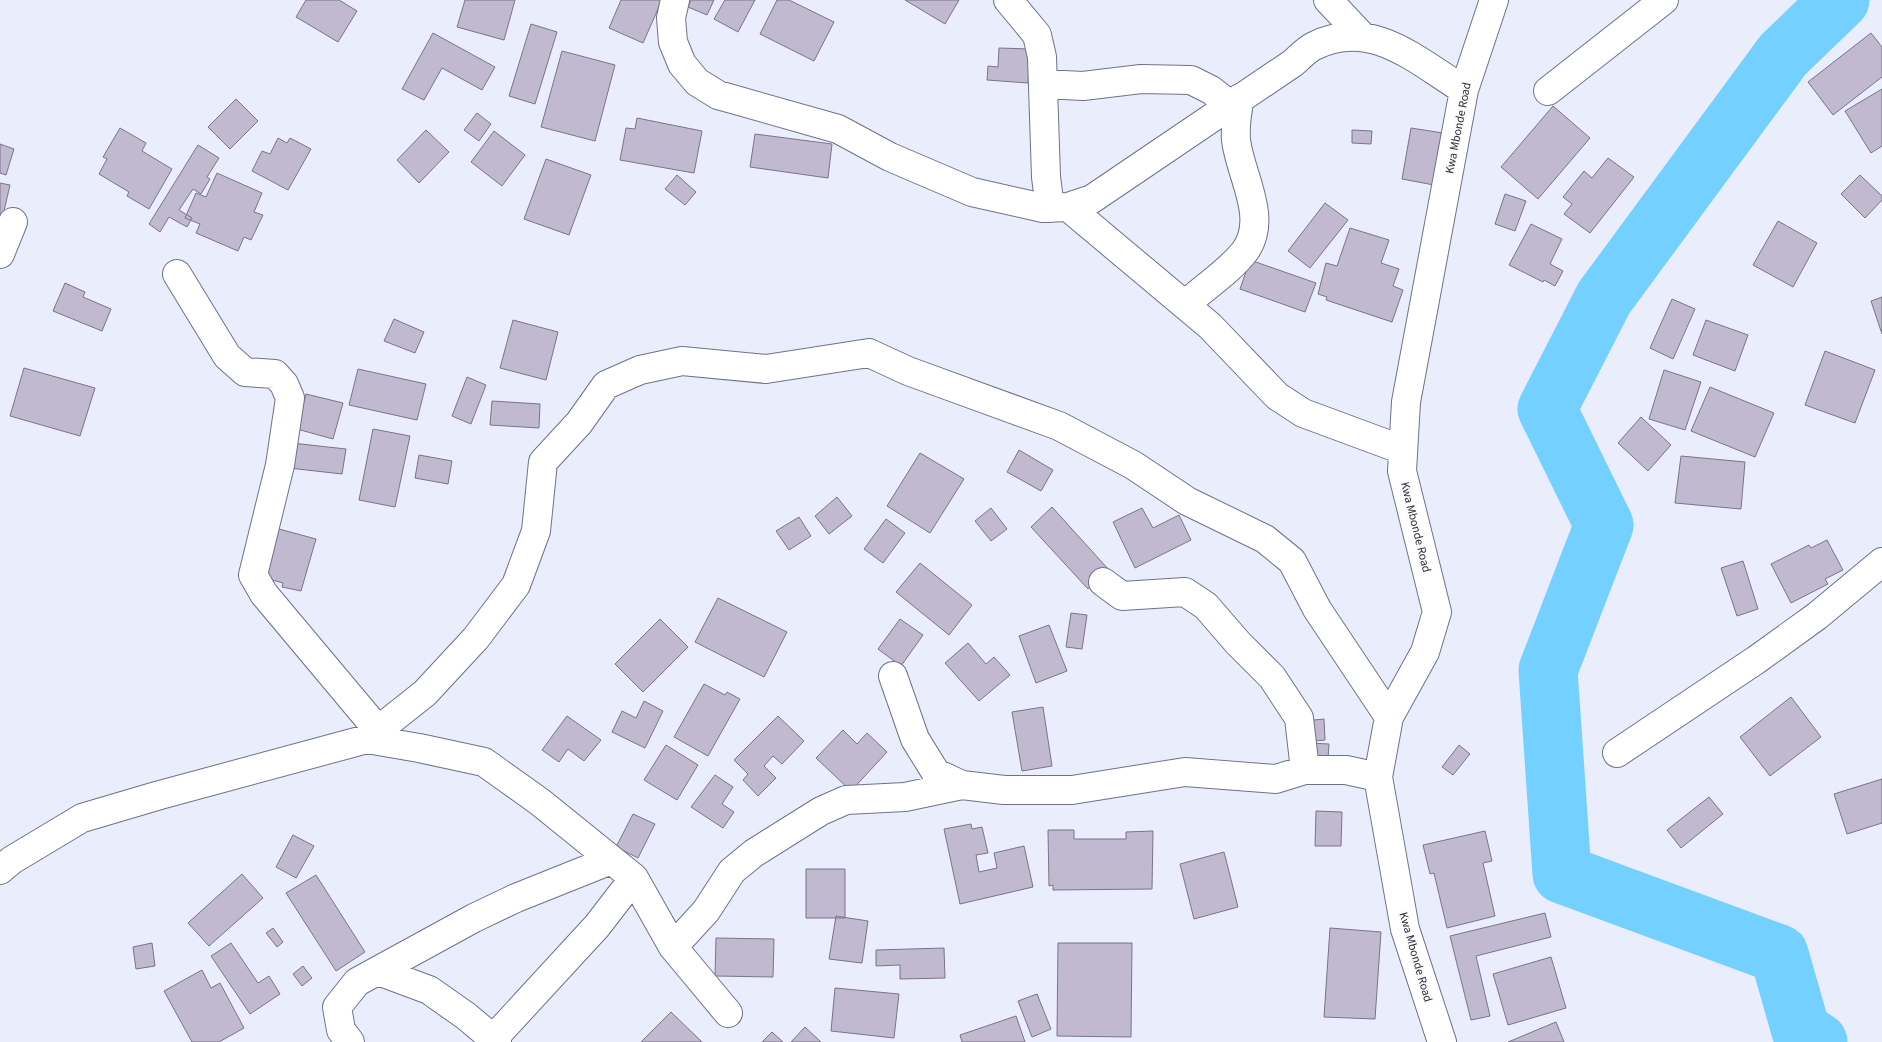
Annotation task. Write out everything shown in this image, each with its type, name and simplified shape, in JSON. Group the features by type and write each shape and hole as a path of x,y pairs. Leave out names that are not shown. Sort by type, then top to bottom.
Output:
{"street":[{"path":"675,0 671,18 673,42 682,64 697,82 718,95 838,129 890,157 972,192 1059,207 1092,199 1293,62 1312,46 1335,37 1361,35 1384,41 1464,90"},
{"path":"1008,0 1037,35 1042,57 1044,84 1046,177 1059,207 1185,304 1210,326 1278,396 1303,413 1404,450"},
{"path":"1328,0 1361,35"},
{"name":"Kwa Mbonde Road","path":"1442,1042 1405,929 1378,777 1389,716 1425,652 1437,612 1402,471 1406,402 1464,90 1494,0"},
{"path":"1548,91 1664,0"},
{"path":"1044,84 1083,86 1141,79 1191,80 1235,101"},
{"path":"1185,304 1232,264 1244,251 1254,234 1255,221 1236,140 1235,101"},
{"path":"0,254 13,222"},
{"path":"176,274 227,356 245,372 275,374 284,384 290,398 280,465 253,575 264,594 372,735 484,762 540,802 634,878 673,947 728,1013"},
{"path":"0,870 12,860 82,818 372,735 425,693 476,638 516,585 536,531 543,462 579,423 606,384 640,370 682,361 766,369 869,353 908,371 1059,426 1133,465 1187,501 1265,539 1292,561 1317,609 1389,716"},
{"path":"1617,753 1756,660 1817,616 1882,562"},
{"path":"1103,582 1122,596 1185,592 1206,606 1238,643 1272,677 1299,718 1305,770"},
{"path":"893,676 915,739 936,773 962,785 1004,790 1072,790 1185,772 1276,779 1305,770 1346,770 1378,777"},
{"path":"673,947 706,911 732,871 754,852 821,811 846,800 905,798 962,785"},
{"path":"350,1042 341,1030 337,1007 356,982 474,918 516,898 611,860"},
{"path":"378,971 429,990 466,1016 495,1040 597,926 634,878"}],"building":[{"path":"306,0 339,0 357,11 338,42 296,17"},
{"path":"465,0 515,0 504,40 457,27"},
{"path":"621,0 662,0 643,43 609,28"},
{"path":"691,0 714,0 707,15 688,7"},
{"path":"725,0 755,0 738,32 714,19"},
{"path":"777,0 789,0 834,22 814,61 760,34"},
{"path":"905,0 959,0 945,24"},
{"path":"531,24 557,32 535,104 509,96"},
{"path":"433,33 495,67 482,90 442,68 424,100 402,89"},
{"path":"1871,33 1882,47 1882,77 1833,115 1808,82"},
{"path":"999,48 1030,49 1028,83 987,80 988,66 998,67"},
{"path":"562,51 615,65 595,141 541,127"},
{"path":"1882,89 1882,146 1871,153 1845,111"},
{"path":"236,99 258,121 230,149 208,127"},
{"path":"1553,106 1590,138 1538,199 1501,167"},
{"path":"477,113 491,124 479,141 464,130"},
{"path":"637,118 702,131 694,173 620,160 626,128 635,129"},
{"path":"120,128 146,143 142,151 172,169 149,209 127,196 129,192 99,174 107,159 103,157"},
{"path":"1411,128 1443,133 1434,185 1402,179"},
{"path":"426,130 449,152 419,183 397,160"},
{"path":"1352,130 1372,131 1371,144 1352,143"},
{"path":"494,131 525,155 502,186 471,162"},
{"path":"755,134 832,144 828,178 750,167"},
{"path":"278,138 287,143 290,138 311,149 288,190 252,171 262,151 270,154"},
{"path":"0,144 14,149 6,175 0,173"},
{"path":"198,145 219,158 207,177 210,179 201,194 193,189 179,210 192,218 187,227 169,217 160,232 149,224"},
{"path":"1608,158 1634,177 1590,233 1564,214 1572,204 1563,197 1584,171 1592,178"},
{"path":"546,159 591,175 569,235 524,219"},
{"path":"217,173 262,193 254,212 263,215 251,240 244,237 238,251 196,233 200,224 185,218 196,193 206,197"},
{"path":"677,175 696,192 685,205 665,189"},
{"path":"1860,175 1882,196 1882,200 1865,218 1841,194"},
{"path":"0,183 10,185 1,224 0,224"},
{"path":"1505,194 1526,201 1515,231 1495,224"},
{"path":"1325,203 1348,220 1310,268 1288,251"},
{"path":"1778,221 1817,243 1793,287 1753,265"},
{"path":"1531,224 1562,239 1550,264 1563,271 1555,286 1509,265"},
{"path":"1350,228 1389,240 1381,263 1399,269 1393,286 1403,290 1392,322 1326,300 1327,297 1318,294 1326,263 1337,266"},
{"path":"1250,260 1316,283 1305,312 1240,289"},
{"path":"65,283 85,292 83,297 111,309 102,331 53,311"},
{"path":"1882,297 1882,334 1871,301"},
{"path":"1672,299 1695,309 1673,359 1650,348"},
{"path":"394,319 424,332 415,353 384,341"},
{"path":"513,320 558,332 546,380 500,368"},
{"path":"1706,320 1748,335 1735,371 1693,355"},
{"path":"1825,351 1875,370 1855,423 1805,405"},
{"path":"24,368 95,388 80,436 10,416"},
{"path":"358,369 426,384 417,420 349,405"},
{"path":"1664,370 1701,382 1685,430 1649,419"},
{"path":"467,377 486,385 471,424 452,416"},
{"path":"1710,387 1774,413 1755,457 1691,431"},
{"path":"306,394 343,403 333,439 297,429"},
{"path":"492,401 540,404 539,428 490,425"},
{"path":"1641,417 1671,445 1648,471 1618,443"},
{"path":"373,429 410,436 395,507 359,500"},
{"path":"292,443 346,449 342,474 289,468"},
{"path":"1019,450 1053,470 1041,491 1007,472"},
{"path":"920,453 964,479 930,533 887,506"},
{"path":"419,455 452,461 448,484 415,478"},
{"path":"1681,456 1745,462 1741,509 1675,503"},
{"path":"837,497 852,516 829,534 815,516"},
{"path":"1052,507 1109,570 1088,589 1031,527"},
{"path":"991,508 1007,529 991,541 975,521"},
{"path":"1142,508 1153,528 1179,515 1191,540 1135,568 1113,522"},
{"path":"799,517 811,536 789,550 776,531"},
{"path":"886,519 905,533 883,563 864,549"},
{"path":"268,526 316,539 301,591 282,587 283,583 254,575"},
{"path":"1827,540 1843,570 1825,579 1828,584 1791,603 1771,564 1809,545 1811,548"},
{"path":"1743,561 1758,609 1737,616 1721,568"},
{"path":"920,563 972,605 949,635 896,592"},
{"path":"718,598 787,632 764,677 695,642"},
{"path":"1071,613 1087,615 1082,649 1066,647"},
{"path":"660,619 688,647 643,692 615,664"},
{"path":"900,619 923,635 901,666 878,649"},
{"path":"1049,625 1067,671 1036,683 1019,636"},
{"path":"968,643 986,664 994,657 1010,675 979,701 945,663"},
{"path":"704,684 725,695 727,692 740,699 708,756 674,737"},
{"path":"1791,697 1821,737 1770,776 1740,737"},
{"path":"644,701 663,711 645,748 612,732 622,711 636,718"},
{"path":"1043,707 1052,766 1022,771 1012,712"},
{"path":"567,716 601,740 584,761 568,749 559,762 542,750"},
{"path":"778,716 804,741 782,764 773,756 764,766 776,778 758,796 743,780 748,774 734,760"},
{"path":"1324,719 1325,740 1305,742 1304,721"},
{"path":"843,730 857,744 867,733 887,752 851,791 816,758"},
{"path":"1309,743 1329,744 1328,759 1308,759"},
{"path":"666,745 698,765 677,800 644,780"},
{"path":"1459,745 1470,754 1453,775 1442,767"},
{"path":"715,775 733,787 722,804 734,812 723,828 691,807"},
{"path":"1882,779 1882,823 1847,834 1834,794"},
{"path":"1709,797 1723,814 1681,848 1667,830"},
{"path":"1316,811 1342,812 1341,846 1315,846"},
{"path":"633,814 655,824 638,858 616,847"},
{"path":"971,824 972,829 982,827 988,853 976,855 979,872 997,868 994,853 1024,846 1033,887 960,904 944,829"},
{"path":"1048,830 1074,830 1074,839 1126,839 1126,832 1153,831 1152,889 1053,890 1053,885 1049,886"},
{"path":"1485,831 1492,861 1483,863 1495,916 1447,928 1434,873 1430,874 1423,845"},
{"path":"293,835 314,846 296,878 276,867"},
{"path":"1224,852 1238,907 1194,919 1180,864"},
{"path":"806,869 845,869 845,918 806,918"},
{"path":"242,874 263,898 209,946 188,923"},
{"path":"316,875 365,952 336,971 286,893"},
{"path":"1545,913 1551,937 1476,956 1490,1016 1471,1020 1450,936"},
{"path":"836,916 868,921 862,963 829,959"},
{"path":"273,928 283,942 277,947 266,933"},
{"path":"1330,928 1381,932 1375,1019 1324,1017"},
{"path":"716,938 774,939 773,977 715,976"},
{"path":"152,943 155,966 136,969 133,947"},
{"path":"231,943 258,983 269,976 280,994 250,1014 211,956"},
{"path":"1058,943 1132,943 1131,1037 1057,1036"},
{"path":"944,948 945,978 900,979 900,965 876,966 876,950"},
{"path":"1551,957 1566,1008 1508,1025 1493,974"},
{"path":"303,966 312,978 302,986 293,974"},
{"path":"202,970 211,988 220,983 244,1028 219,1042 192,1042 164,991"},
{"path":"835,988 899,994 894,1038 831,1031"},
{"path":"1037,994 1051,1029 1032,1037 1018,1001"},
{"path":"671,1012 702,1042 641,1042"},
{"path":"1016,1016 1025,1042 962,1042 960,1035"},
{"path":"1556,1022 1564,1042 1508,1042"},
{"path":"805,1027 821,1042 791,1042"},
{"path":"772,1032 783,1042 762,1042"}],"waterway":[{"path":"1818,1042 1801,1031 1779,954 1562,874 1548,670 1604,525 1547,409 1604,298 1783,55 1840,0"}]}
